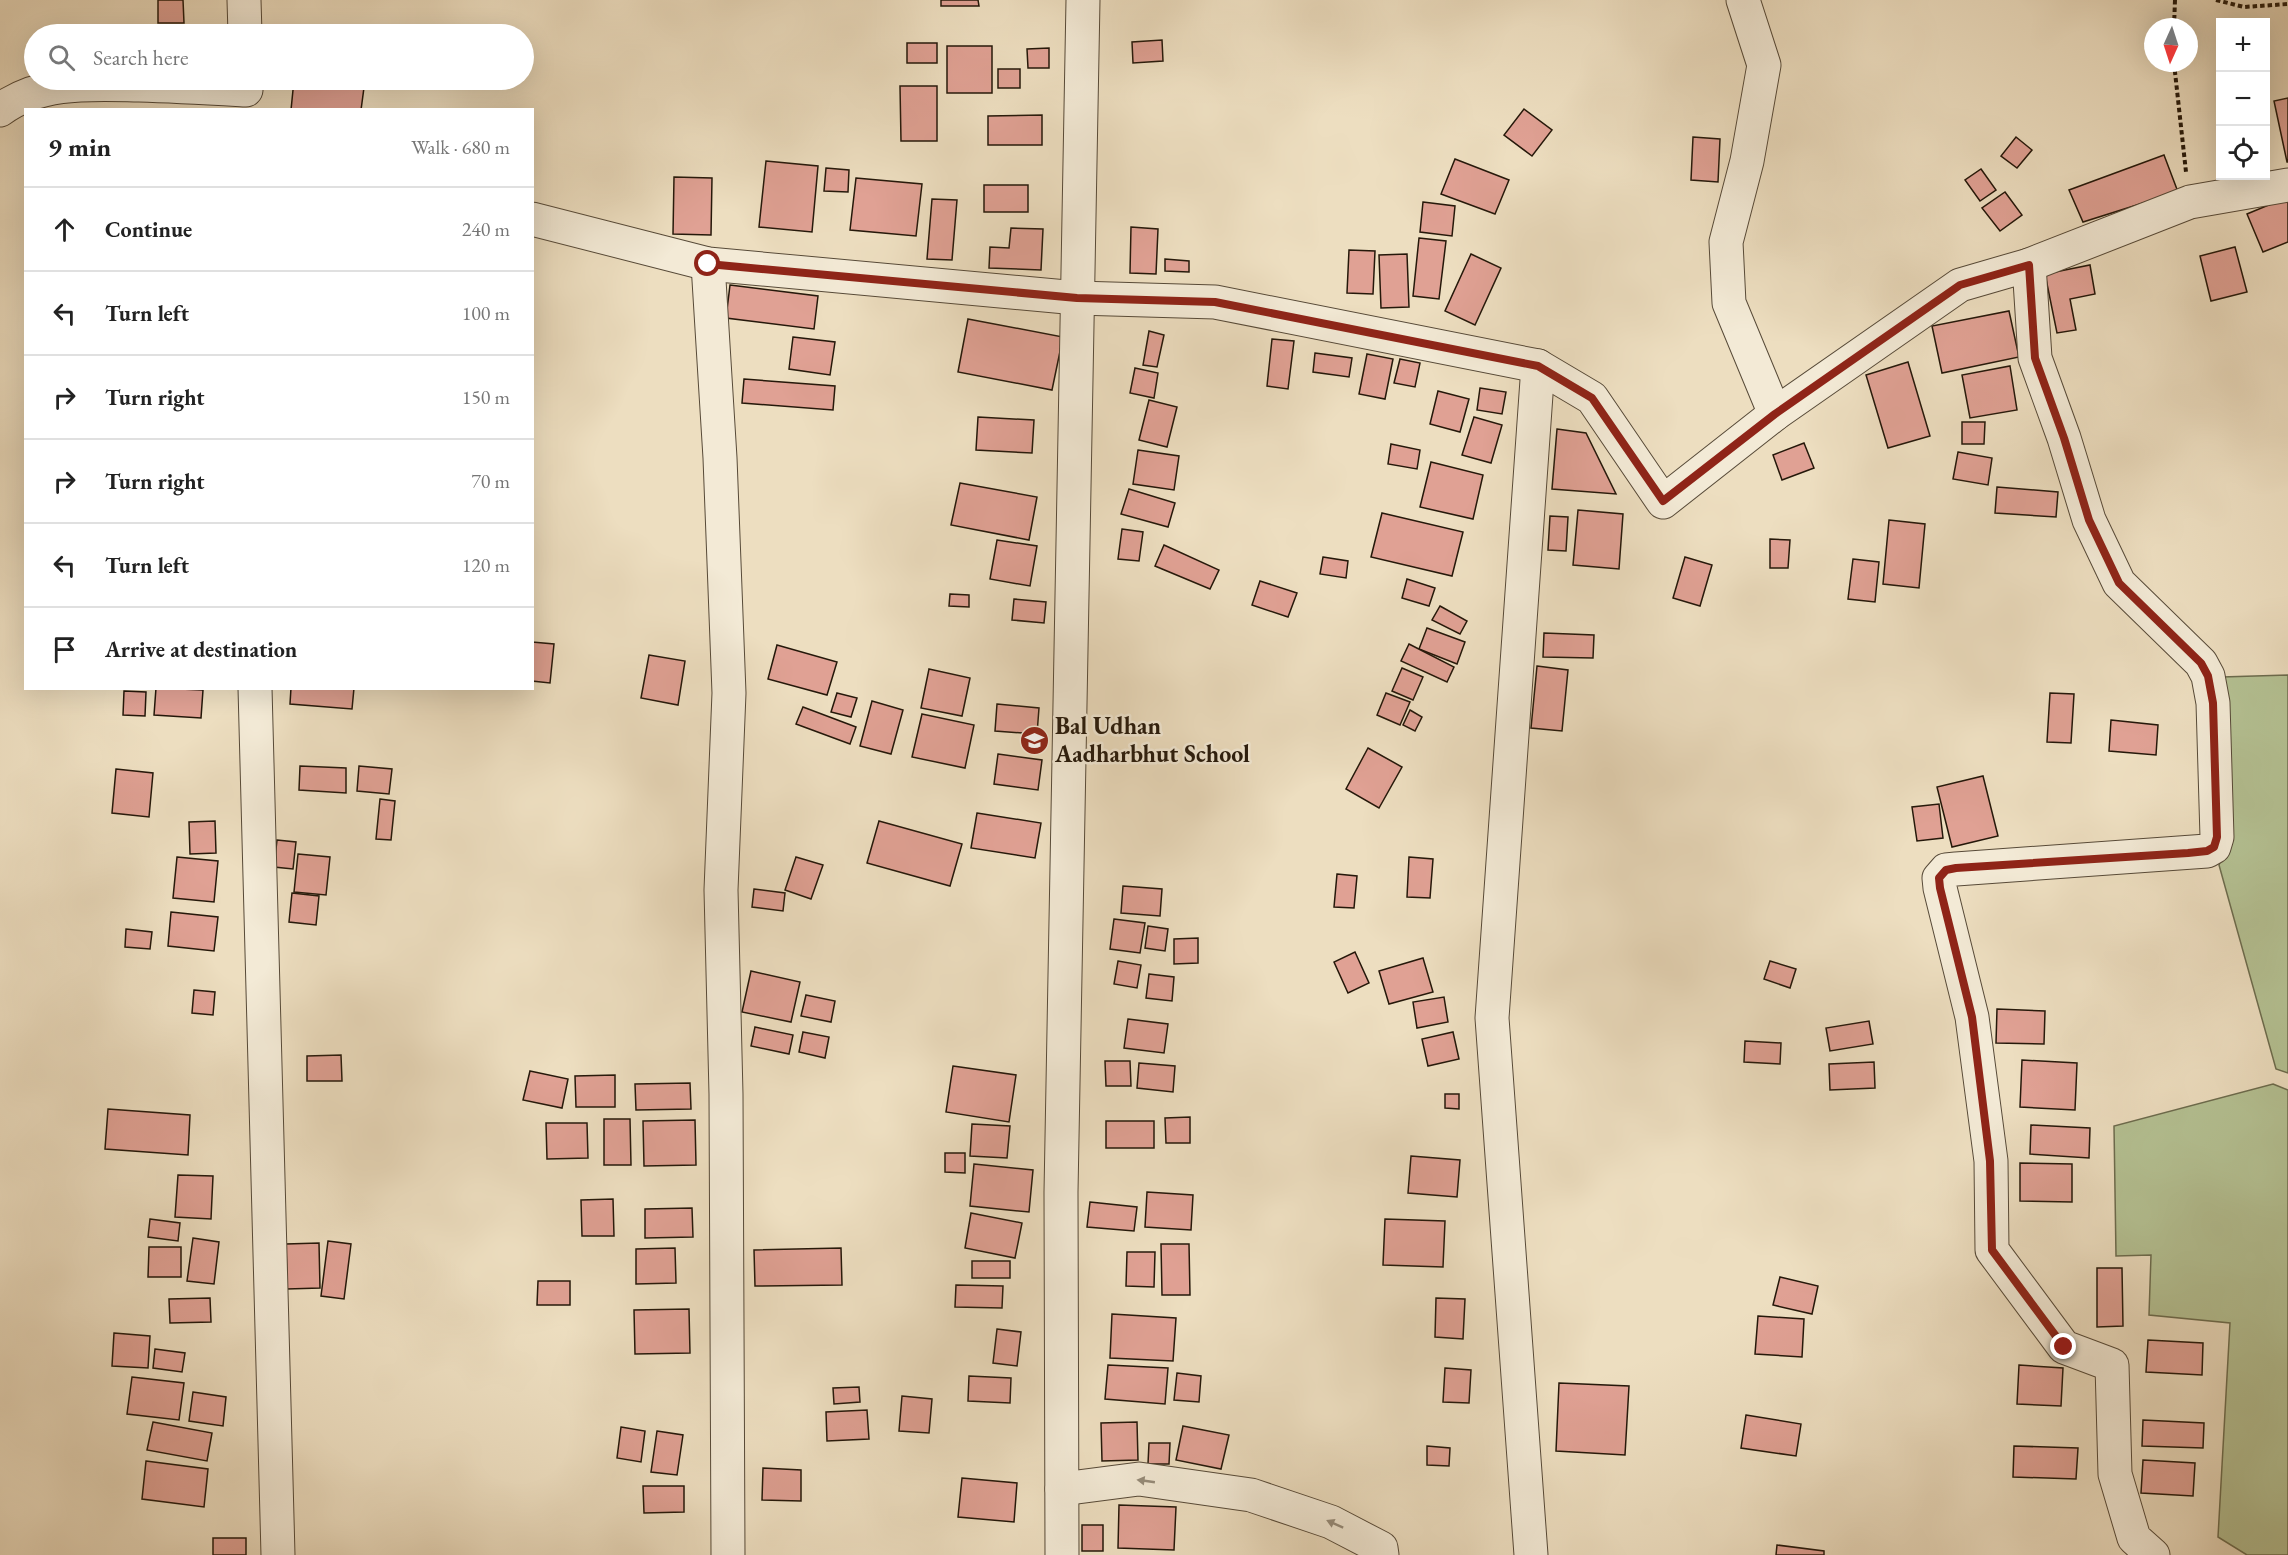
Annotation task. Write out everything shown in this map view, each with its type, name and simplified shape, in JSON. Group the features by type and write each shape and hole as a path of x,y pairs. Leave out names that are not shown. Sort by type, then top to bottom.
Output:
{"street":[{"path":"244,0 245,24"},
{"path":"1062,1555 1061,1192 1083,0"},
{"path":"1743,0 1764,65 1747,161 1726,242 1729,303 1775,414"},
{"path":"0,110 27,94 47,90"},
{"path":"222,90 246,93"},
{"path":"534,220 708,264 1077,298 1215,302 1538,366 1592,398 1663,501 1775,414 1960,285 2029,265 2190,202 2288,185"},
{"path":"708,264 720,458 729,693 721,890 726,1094 728,1555"},
{"path":"2029,265 2035,358 2064,438 2089,520 2119,583 2201,663 2208,676 2213,703 2217,837 2214,847 2207,851 1956,868 1946,870 1939,878 1972,1017 1990,1161 1992,1250 2064,1347 2112,1365 2115,1474 2134,1538 2153,1555"},
{"path":"1531,1555 1492,1017 1538,366"},
{"path":"255,690 278,1555"},
{"path":"1062,1489 1139,1479 1251,1495 1331,1522 1381,1548 1382,1555"}],"path":[{"path":"2174,18 2175,0"},
{"path":"2216,0 2244,7 2288,4"},
{"path":"2175,72 2190,202"}],"green space":[{"path":"2288,675 2288,1073 2276,1069 2219,865 2229,838 2222,677"},
{"path":"2273,1084 2288,1090 2288,1555 2247,1555 2218,1537 2230,1323 2149,1315 2151,1255 2116,1256 2114,1126"}],"building":[{"path":"158,0 183,0 184,23 158,23"},
{"path":"941,0 978,0 979,6 941,6"},
{"path":"1162,40 1163,61 1133,63 1132,42"},
{"path":"907,43 937,43 937,63 907,63"},
{"path":"947,46 992,46 992,93 947,93"},
{"path":"1049,48 1049,68 1028,68 1027,49"},
{"path":"998,69 1020,69 1020,88 998,88"},
{"path":"900,86 937,86 937,141 901,141"},
{"path":"293,90 364,90 361,108 291,108"},
{"path":"2288,98 2288,162 2287,162 2274,101"},
{"path":"1524,109 1552,130 1532,156 1504,135"},
{"path":"1042,115 1042,145 988,145 988,116"},
{"path":"1693,137 1720,139 1718,182 1691,180"},
{"path":"2016,137 2032,150 2017,168 2001,156"},
{"path":"2164,155 2178,192 2083,222 2069,190"},
{"path":"1455,159 1509,180 1495,214 1441,194"},
{"path":"766,161 818,166 812,232 759,227"},
{"path":"826,168 849,170 848,192 824,191"},
{"path":"1981,169 1996,190 1980,201 1965,180"},
{"path":"674,177 712,178 711,235 673,234"},
{"path":"856,178 922,184 916,236 850,230"},
{"path":"984,185 1028,185 1028,212 984,212"},
{"path":"2005,192 2022,215 2000,231 1982,208"},
{"path":"2288,197 2288,242 2263,252 2247,214"},
{"path":"932,199 957,200 952,260 927,259"},
{"path":"1423,202 1455,206 1452,236 1420,232"},
{"path":"1131,227 1158,229 1156,274 1130,273"},
{"path":"1011,228 1043,229 1041,270 989,268 990,247 1009,248"},
{"path":"1419,238 1446,241 1439,299 1413,296"},
{"path":"2235,247 2247,292 2211,301 2200,256"},
{"path":"1349,250 1375,251 1373,294 1347,293"},
{"path":"1407,254 1409,307 1381,308 1379,255"},
{"path":"1471,254 1501,268 1475,325 1445,311"},
{"path":"1165,259 1189,261 1189,272 1165,271"},
{"path":"2090,265 2095,294 2070,299 2076,330 2057,333 2045,274"},
{"path":"730,285 818,296 814,329 726,318"},
{"path":"2009,311 2019,357 1942,373 1932,326"},
{"path":"968,319 1063,337 1052,390 958,372"},
{"path":"1149,331 1164,335 1157,367 1143,365"},
{"path":"793,337 835,342 830,375 789,369"},
{"path":"1272,339 1294,341 1288,389 1267,386"},
{"path":"1315,353 1352,358 1349,377 1313,372"},
{"path":"1367,354 1393,359 1385,399 1359,394"},
{"path":"1400,359 1420,363 1415,387 1394,383"},
{"path":"1908,362 1930,436 1888,448 1866,375"},
{"path":"2010,366 2017,410 1970,418 1962,375"},
{"path":"1135,368 1158,373 1154,398 1130,393"},
{"path":"744,379 835,386 833,410 742,403"},
{"path":"1480,388 1506,392 1502,414 1477,410"},
{"path":"1438,391 1469,399 1460,432 1430,424"},
{"path":"1149,400 1177,407 1167,447 1139,440"},
{"path":"978,417 1034,420 1032,453 976,450"},
{"path":"1474,417 1502,425 1491,463 1462,455"},
{"path":"1962,422 1985,422 1984,444 1962,444"},
{"path":"1557,429 1586,433 1616,494 1552,489"},
{"path":"1804,443 1814,468 1782,480 1773,455"},
{"path":"1391,444 1420,450 1417,469 1388,464"},
{"path":"1138,450 1179,456 1174,490 1133,484"},
{"path":"1958,452 1992,458 1988,485 1953,479"},
{"path":"1431,462 1483,475 1473,519 1420,507"},
{"path":"960,483 1037,497 1029,540 951,525"},
{"path":"1997,487 2058,492 2056,517 1995,513"},
{"path":"1129,489 1175,503 1168,527 1121,514"},
{"path":"1578,510 1623,514 1619,569 1573,565"},
{"path":"1382,513 1463,532 1452,576 1371,557"},
{"path":"1550,516 1568,517 1566,551 1548,550"},
{"path":"1889,520 1925,524 1919,588 1883,584"},
{"path":"1122,529 1143,532 1139,561 1118,559"},
{"path":"1770,539 1790,540 1788,568 1770,568"},
{"path":"997,540 1037,546 1030,586 990,579"},
{"path":"1164,545 1219,570 1210,589 1155,566"},
{"path":"1323,557 1348,561 1346,578 1320,574"},
{"path":"1685,557 1712,565 1700,606 1673,598"},
{"path":"1853,559 1879,562 1875,602 1848,599"},
{"path":"1407,579 1435,588 1429,606 1402,598"},
{"path":"1260,581 1297,593 1288,617 1252,605"},
{"path":"950,594 969,595 969,607 949,606"},
{"path":"1014,599 1046,602 1044,623 1012,620"},
{"path":"1440,606 1467,621 1460,634 1432,620"},
{"path":"1427,628 1465,642 1457,664 1419,649"},
{"path":"1544,633 1594,635 1593,658 1543,657"},
{"path":"534,642 554,644 550,683 534,681"},
{"path":"1409,644 1454,667 1447,682 1401,661"},
{"path":"777,645 837,662 827,695 768,679"},
{"path":"649,655 685,661 678,705 641,698"},
{"path":"1537,666 1568,670 1562,731 1531,728"},
{"path":"1402,668 1423,677 1413,700 1392,691"},
{"path":"929,669 970,678 962,716 921,708"},
{"path":"156,690 203,690 201,718 154,715"},
{"path":"291,690 354,690 352,709 290,704"},
{"path":"124,691 146,692 145,716 123,715"},
{"path":"837,693 857,698 851,717 831,712"},
{"path":"1386,693 1410,702 1400,725 1377,715"},
{"path":"2050,693 2074,694 2071,743 2047,742"},
{"path":"872,701 903,710 891,754 860,746"},
{"path":"997,704 1039,708 1037,734 995,731"},
{"path":"803,707 856,727 850,744 796,724"},
{"path":"1410,710 1422,717 1415,731 1403,725"},
{"path":"922,714 974,725 965,768 912,757"},
{"path":"2111,720 2158,725 2156,755 2109,751"},
{"path":"1368,748 1402,767 1379,808 1346,789"},
{"path":"998,754 1042,760 1038,790 994,784"},
{"path":"300,766 346,768 346,793 299,790"},
{"path":"359,766 392,769 389,794 357,791"},
{"path":"116,769 153,773 149,817 112,813"},
{"path":"1983,776 1998,836 1952,847 1937,787"},
{"path":"380,799 395,801 391,840 376,839"},
{"path":"1939,804 1943,838 1917,841 1912,807"},
{"path":"977,813 1041,823 1035,858 971,848"},
{"path":"215,821 216,853 190,854 189,822"},
{"path":"879,821 962,844 950,886 867,863"},
{"path":"277,840 296,842 293,869 274,867"},
{"path":"298,854 330,857 326,895 294,892"},
{"path":"177,857 218,861 214,902 173,898"},
{"path":"796,857 823,865 811,899 785,890"},
{"path":"1409,857 1433,859 1430,898 1407,897"},
{"path":"1337,874 1357,876 1354,908 1334,907"},
{"path":"1123,886 1162,889 1160,916 1121,913"},
{"path":"754,889 785,893 783,911 752,907"},
{"path":"292,893 319,896 316,925 289,922"},
{"path":"171,912 218,917 214,951 168,946"},
{"path":"1114,919 1145,923 1140,953 1110,949"},
{"path":"1148,926 1168,929 1165,951 1145,948"},
{"path":"126,929 152,932 150,949 125,947"},
{"path":"1198,938 1198,963 1174,964 1174,939"},
{"path":"1355,952 1369,983 1348,993 1334,962"},
{"path":"1423,958 1433,992 1389,1004 1379,971"},
{"path":"1118,961 1141,965 1137,988 1114,984"},
{"path":"1770,961 1796,969 1790,988 1764,979"},
{"path":"751,971 800,982 791,1022 742,1012"},
{"path":"1149,974 1174,977 1172,1001 1146,998"},
{"path":"194,990 215,992 213,1015 192,1013"},
{"path":"806,995 835,1001 831,1022 801,1016"},
{"path":"1444,997 1448,1022 1417,1028 1413,1002"},
{"path":"1997,1009 2045,1011 2044,1044 1996,1043"},
{"path":"1128,1019 1168,1024 1164,1053 1124,1048"},
{"path":"1869,1021 1873,1044 1830,1051 1826,1028"},
{"path":"755,1027 793,1035 789,1054 751,1046"},
{"path":"803,1032 829,1037 825,1058 799,1052"},
{"path":"1453,1032 1459,1059 1428,1066 1422,1039"},
{"path":"1745,1041 1781,1043 1780,1064 1744,1062"},
{"path":"341,1055 342,1081 307,1081 307,1056"},
{"path":"2022,1060 2077,1063 2075,1110 2020,1107"},
{"path":"1105,1061 1130,1061 1131,1086 1106,1086"},
{"path":"1874,1062 1875,1088 1830,1090 1829,1064"},
{"path":"1139,1063 1175,1066 1173,1092 1137,1088"},
{"path":"953,1066 1016,1075 1009,1122 946,1112"},
{"path":"530,1071 568,1079 562,1108 523,1100"},
{"path":"615,1075 615,1107 576,1107 575,1076"},
{"path":"690,1083 691,1109 636,1110 635,1084"},
{"path":"1445,1094 1459,1094 1459,1109 1445,1108"},
{"path":"108,1109 190,1115 188,1155 105,1149"},
{"path":"1190,1117 1190,1143 1166,1143 1165,1118"},
{"path":"604,1119 630,1119 631,1165 604,1165"},
{"path":"695,1120 696,1165 644,1166 643,1121"},
{"path":"1106,1121 1154,1121 1154,1148 1106,1148"},
{"path":"546,1123 587,1123 588,1158 547,1159"},
{"path":"972,1124 1010,1126 1007,1158 970,1156"},
{"path":"2031,1125 2090,1128 2089,1158 2030,1154"},
{"path":"945,1153 965,1153 965,1173 945,1172"},
{"path":"1411,1156 1460,1160 1457,1197 1408,1193"},
{"path":"2020,1163 2072,1164 2072,1202 2020,1201"},
{"path":"974,1164 1033,1170 1029,1212 970,1206"},
{"path":"178,1175 213,1176 211,1219 175,1217"},
{"path":"1147,1192 1193,1195 1191,1230 1145,1227"},
{"path":"613,1199 614,1236 582,1236 581,1200"},
{"path":"1090,1202 1137,1207 1134,1231 1087,1227"},
{"path":"692,1208 693,1237 645,1238 645,1209"},
{"path":"971,1213 1022,1223 1015,1258 965,1248"},
{"path":"150,1219 180,1223 178,1241 148,1237"},
{"path":"1385,1219 1445,1221 1443,1267 1383,1265"},
{"path":"193,1238 219,1242 214,1284 187,1281"},
{"path":"328,1241 351,1244 344,1299 321,1296"},
{"path":"319,1243 320,1288 287,1289 286,1244"},
{"path":"1161,1244 1189,1244 1190,1295 1162,1295"},
{"path":"149,1247 181,1247 181,1277 148,1277"},
{"path":"675,1248 676,1283 636,1284 636,1249"},
{"path":"841,1248 842,1285 755,1286 754,1250"},
{"path":"1127,1252 1155,1252 1154,1287 1126,1286"},
{"path":"972,1261 1010,1261 1010,1278 972,1278"},
{"path":"2097,1268 2122,1268 2123,1326 2097,1327"},
{"path":"1780,1277 1818,1286 1812,1314 1773,1305"},
{"path":"538,1281 570,1281 570,1305 537,1305"},
{"path":"956,1285 1003,1286 1002,1308 955,1307"},
{"path":"210,1298 211,1322 170,1323 169,1299"},
{"path":"1436,1298 1465,1299 1463,1339 1435,1337"},
{"path":"689,1309 690,1353 635,1354 634,1310"},
{"path":"1112,1314 1176,1318 1173,1361 1110,1358"},
{"path":"1758,1316 1804,1319 1802,1357 1755,1354"},
{"path":"997,1329 1021,1332 1017,1366 993,1363"},
{"path":"114,1333 150,1336 148,1368 112,1366"},
{"path":"2148,1340 2203,1343 2202,1375 2146,1372"},
{"path":"155,1349 185,1353 182,1372 153,1368"},
{"path":"1108,1365 1168,1368 1165,1404 1105,1399"},
{"path":"2019,1365 2063,1368 2061,1406 2017,1404"},
{"path":"1445,1368 1471,1370 1469,1403 1443,1402"},
{"path":"1177,1373 1201,1376 1199,1402 1174,1400"},
{"path":"969,1376 1011,1378 1010,1403 968,1401"},
{"path":"132,1377 184,1383 179,1420 127,1414"},
{"path":"1559,1383 1629,1386 1625,1455 1556,1451"},
{"path":"859,1387 860,1402 834,1404 833,1388"},
{"path":"193,1392 226,1397 223,1426 189,1421"},
{"path":"902,1396 932,1399 929,1433 899,1431"},
{"path":"867,1410 869,1439 827,1441 826,1412"},
{"path":"1746,1415 1801,1424 1796,1456 1741,1448"},
{"path":"2143,1420 2204,1423 2203,1448 2142,1446"},
{"path":"153,1422 212,1433 207,1461 147,1450"},
{"path":"1137,1422 1138,1460 1102,1461 1101,1423"},
{"path":"1183,1426 1229,1435 1221,1469 1176,1460"},
{"path":"621,1427 645,1431 641,1462 617,1458"},
{"path":"657,1431 683,1435 677,1475 651,1472"},
{"path":"1149,1443 1170,1443 1169,1464 1148,1464"},
{"path":"1427,1446 1450,1448 1449,1466 1427,1465"},
{"path":"2014,1446 2078,1448 2076,1479 2013,1477"},
{"path":"2143,1460 2195,1463 2193,1496 2141,1493"},
{"path":"146,1461 208,1469 204,1507 142,1499"},
{"path":"763,1468 801,1470 801,1501 762,1500"},
{"path":"962,1478 1017,1483 1014,1522 958,1517"},
{"path":"643,1486 684,1486 684,1512 644,1513"},
{"path":"1119,1505 1176,1507 1174,1550 1118,1548"},
{"path":"1082,1525 1103,1525 1103,1551 1082,1551"},
{"path":"213,1538 246,1538 246,1555 213,1555"},
{"path":"1777,1545 1824,1551 1824,1555 1776,1555"}],"place":[{"name":"Bal Udhan Aadharbhut School","path":"1034,740"}],"route":[{"path":"708,264 1077,298 1215,302 1538,366 1592,398 1663,501 1775,414 1960,285 2029,265 2035,358 2064,438 2089,520 2119,583 2201,663 2208,676 2213,703 2217,837 2214,847 2207,851 2188,853 1956,868 1946,870 1939,878 1972,1017 1990,1161 1992,1250 2064,1347"}]}
